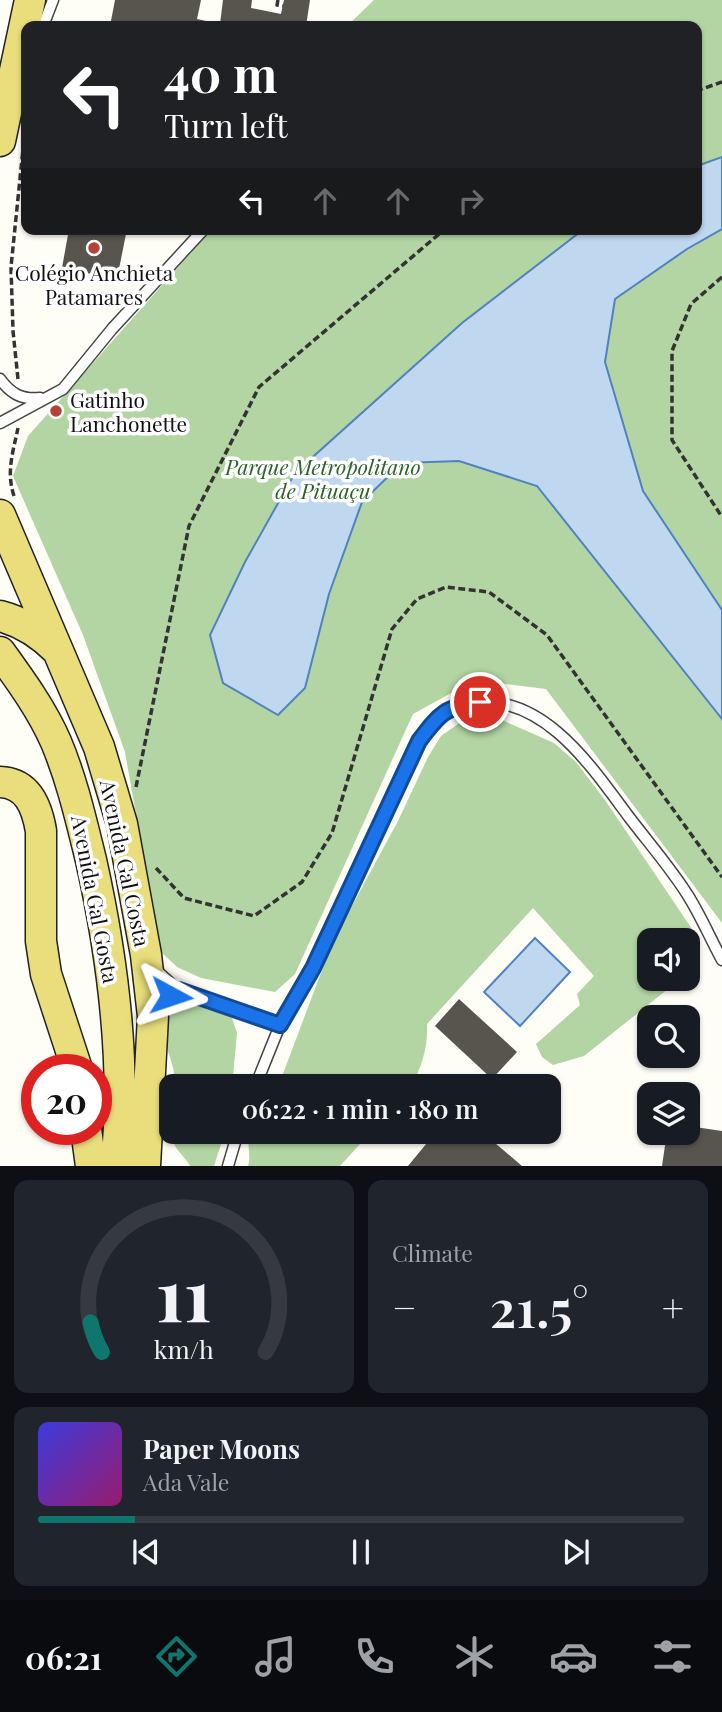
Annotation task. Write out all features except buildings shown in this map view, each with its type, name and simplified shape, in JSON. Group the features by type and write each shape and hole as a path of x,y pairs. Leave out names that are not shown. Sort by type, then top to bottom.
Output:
{"main road":[{"path":"26,21 30,0"},
{"path":"12,144 11,90 21,43"},
{"name":"Avenida Gal Costa","path":"2,520 99,747 122,824 146,955 166,1002 145,1166"},
{"path":"0,616 16,620 41,634 60,652"},
{"name":"Avenida Gal Gosta","path":"0,652 29,692 56,741 76,796 103,914 114,992 121,1100 116,1166"},
{"path":"0,782 16,784 33,802 39,816 41,941 46,974 72,1054"},
{"path":"88,1145 91,1166"}],"lane":[{"path":"45,21 52,0"},
{"path":"11,90 21,69"},
{"path":"0,423 63,389 112,329 198,235"},
{"path":"0,379 7,388 23,399 48,397"},
{"path":"260,1074 280,1025 313,968 419,741 443,712 456,706 480,702 524,711 566,740 590,764 687,893 722,960"},
{"path":"166,1002 280,1025"},
{"path":"228,1166 234,1144"}],"path":[{"path":"278,0 277,5 283,6"},
{"path":"702,88 722,82"},
{"path":"12,144 11,267 19,396"},
{"path":"136,790 189,526 259,387 438,235"},
{"path":"722,277 691,304 672,351 671,440 722,517"},
{"path":"2,520 20,515 11,485 10,467 20,411"},
{"path":"153,859 157,871 184,898 254,916 302,882 332,833 392,629 417,599 446,587 489,592 547,635 722,877"}],"green space":[{"name":"Parque Metropolitano de Pituaçu","path":"374,0 722,0 722,923 546,689 475,680 413,714 295,974 275,992 201,978 177,967 160,951 125,752 83,635 13,476 28,436 207,235 702,235 702,21 352,21"},
{"path":"493,716 554,743 576,762 605,800 691,928 637,928 637,991 665,991 648,1005 637,1005 637,1014 584,1056 553,1065 542,1057 536,1044 580,1005 577,994 594,976 533,908 427,1024 424,1056 417,1074 283,1074 333,941 398,821 428,757 441,736 468,717"},
{"path":"185,1001 232,1018 237,1033 233,1074 174,1074 164,1033 166,1023"},
{"path":"175,1144 221,1144 214,1166 190,1166"},
{"path":"249,1144 360,1144 340,1166 248,1166"}],"water":[{"path":"722,157 722,229 687,249 615,299 605,362 643,491 722,610 722,719 537,486 459,461 402,463 362,502 329,594 305,688 278,715 223,683 210,635 245,562 295,473 462,323 576,235 702,235 702,164"},
{"path":"535,938 570,972 520,1026 484,992"}],"place":[{"name":"Colégio Anchieta Patamares","path":"94,248"},
{"name":"Gatinho Lanchonette","path":"56,411"}],"route":[{"path":"171,996 179,990 280,1025 313,968 419,741 443,712 456,706 480,702"}]}
